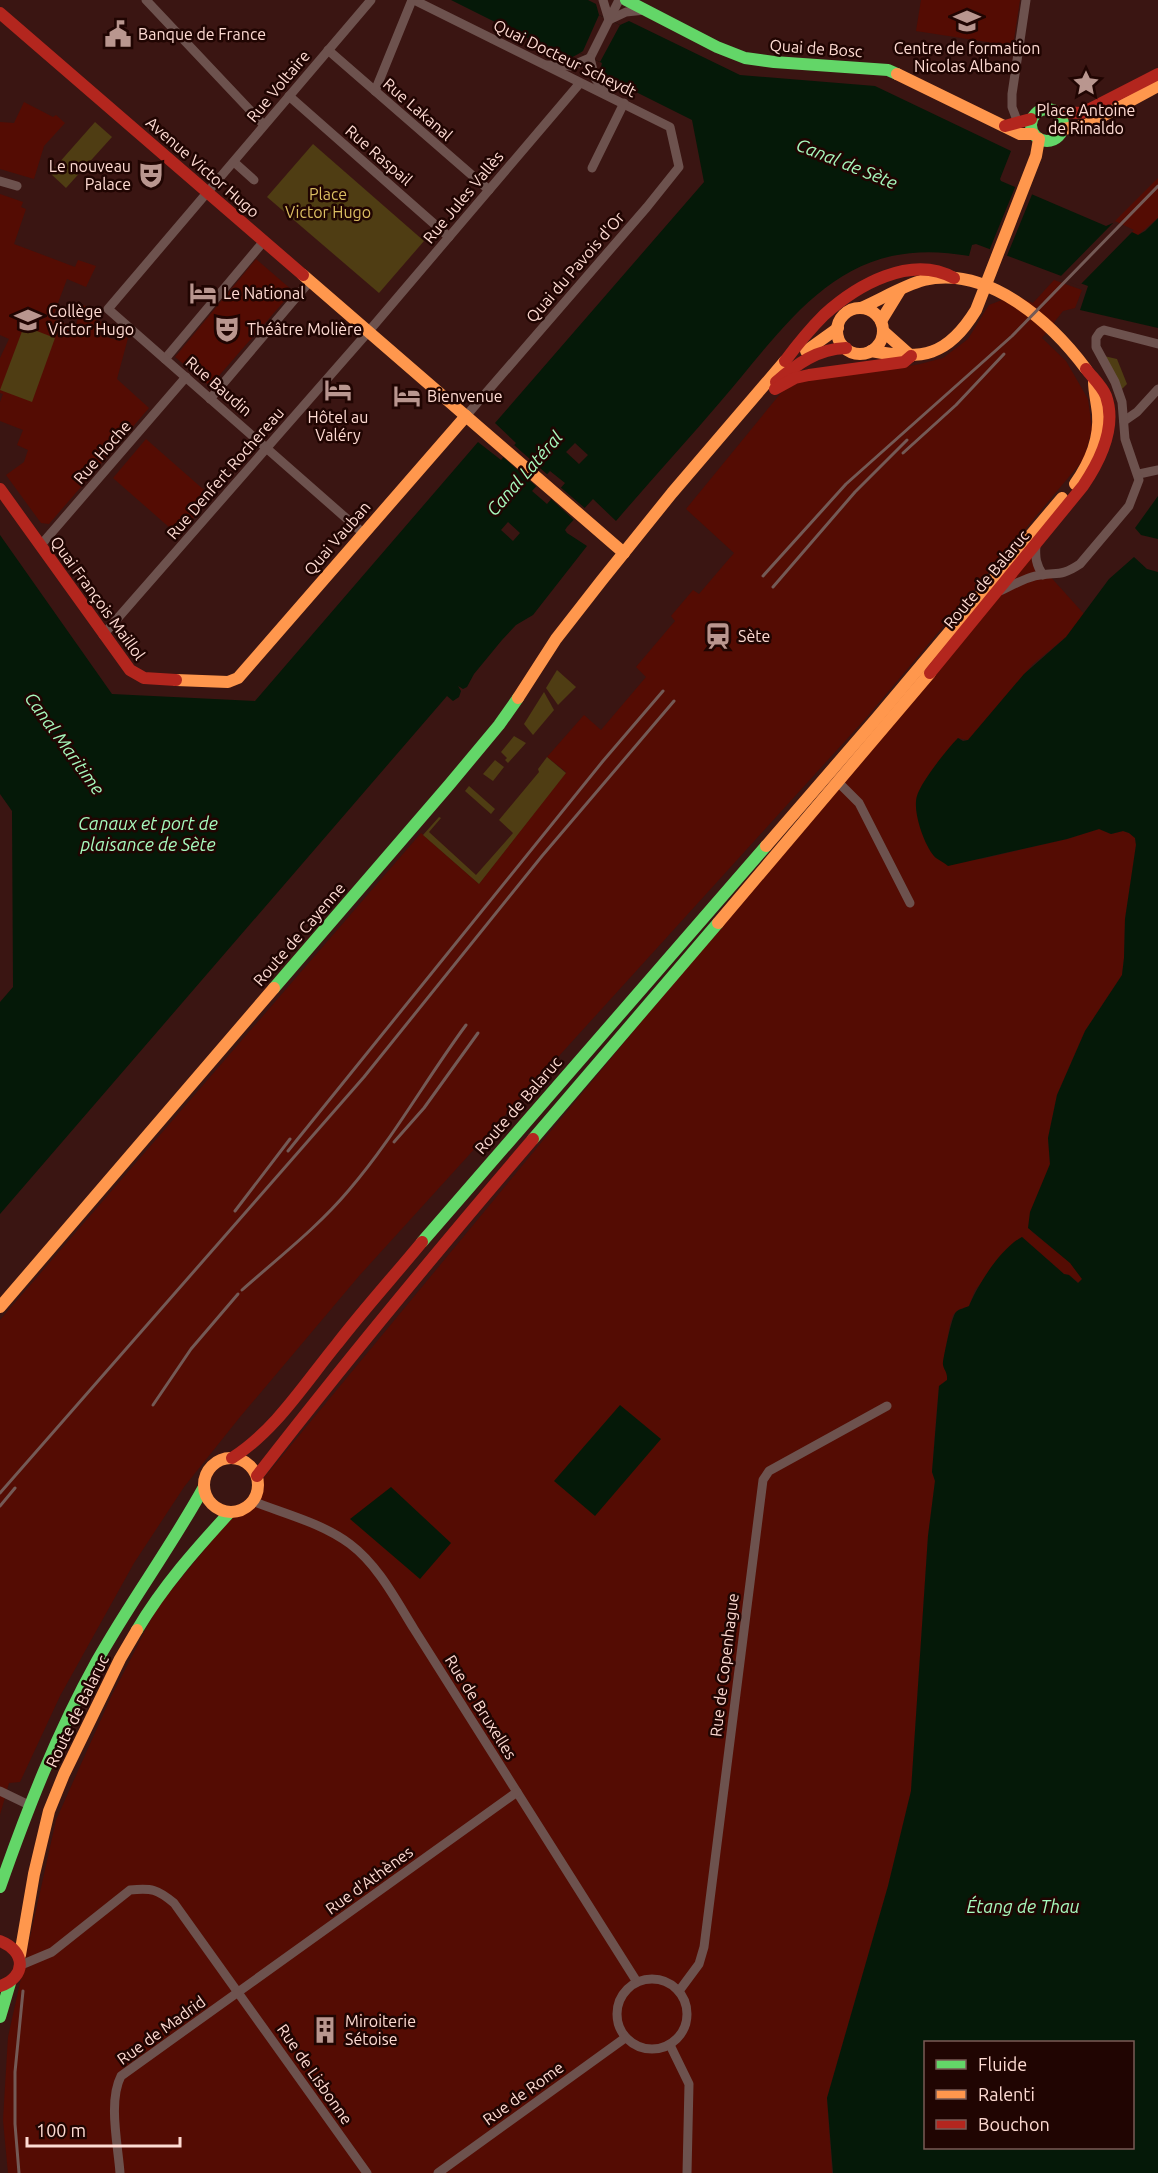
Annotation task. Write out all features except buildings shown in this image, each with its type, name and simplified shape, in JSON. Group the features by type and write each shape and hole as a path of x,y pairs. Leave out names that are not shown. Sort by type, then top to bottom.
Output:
{"main road":[{"name":"Quai de Bosc","path":"626,0 717,47 745,58 888,70 1020,134 1039,138"},
{"name":"Avenue Victor Hugo","path":"0,13 624,553"},
{"path":"1005,126 1031,119 1042,109 1082,113 1158,74"},
{"path":"1063,129 1086,125 1158,86"},
{"path":"1039,138 1058,137 1063,129 1062,120 1057,112"},
{"path":"1031,119 1031,129 1039,138"},
{"path":"674,492 685,487 763,395 809,356 822,351 846,348 858,353 871,351 896,356 927,355 940,350 959,334 976,310 1031,170 1039,138"},
{"path":"674,492 806,334 830,309 866,285 892,275 926,269 943,270 954,278"},
{"path":"778,370 838,328 846,313 924,279 954,278"},
{"name":"Route de Balaruc","path":"257,1476 314,1402 456,1229 838,782 995,594 1017,558 1036,545 1093,473 1105,446 1109,427 1105,393 1094,381 1082,361 1045,326 1005,296 974,283 954,278"},
{"path":"871,351 880,343 882,326 890,303 901,289"},
{"path":"861,308 870,310 897,345 911,356"},
{"path":"838,328 839,338 846,348"},
{"path":"763,395 802,376 904,362 911,356"},
{"name":"Route de Balaruc","path":"232,1458 245,1450 275,1421 349,1328 555,1087 1017,558 1080,477 1092,453 1099,414 1094,381"},
{"name":"Quai Vauban","path":"232,681 251,664 466,416"},
{"name":"Quai François Maillol","path":"0,489 122,662 130,670 139,677 232,681"},
{"name":"Route de Cayenne","path":"0,1307 449,785 513,705 550,648 674,492"},
{"path":"828,772 838,782"},
{"path":"239,1459 250,1465 257,1476 258,1489 252,1501 242,1509 230,1512 217,1508 205,1493 206,1474 219,1460 239,1459"},
{"name":"Route de Balaruc","path":"0,1887 29,1805 75,1700 115,1629 174,1540 204,1487"},
{"name":"Route de Balaruc","path":"20,1960 24,1919 49,1811 64,1774 120,1659 148,1611 191,1554 230,1512"},
{"path":"0,1941 11,1945 20,1960 19,1973 5,1984 0,2017"}],"street":[{"path":"146,0 264,125"},
{"name":"Rue Voltaire","path":"108,309 371,0"},
{"path":"375,91 413,0"},
{"name":"Quai Docteur Scheydt","path":"413,0 670,127"},
{"path":"603,0 609,20"},
{"path":"608,96 595,78 590,58 619,0"},
{"path":"1018,123 1012,107 1012,94 1026,0"},
{"path":"609,20 627,12 645,10"},
{"name":"Rue Lakanal","path":"328,50 489,190"},
{"path":"542,65 571,66 590,58"},
{"name":"Rue Jules Vallès","path":"369,331 580,82"},
{"name":"Rue Raspail","path":"289,96 449,237"},
{"path":"592,168 624,103"},
{"name":"Quai du Pavois d'Or","path":"466,416 674,175 679,167 670,127"},
{"path":"234,162 254,180"},
{"path":"0,181 17,186"},
{"path":"165,359 264,241"},
{"path":"210,399 310,281"},
{"name":"Rue Baudin","path":"108,309 363,533"},
{"path":"1017,558 1028,561 1041,571 1063,574 1080,564 1129,506 1137,491 1139,474 1125,439 1122,402 1115,382 1096,347 1096,338 1104,330 1158,344"},
{"name":"Rue Denfert Rochereau","path":"103,635 369,331"},
{"name":"Rue Hoche","path":"40,546 186,377"},
{"path":"1124,421 1137,412 1158,389"},
{"path":"1139,474 1158,470"},
{"path":"1036,545 1035,557 1041,571"},
{"path":"1017,558 1032,576"},
{"path":"995,594 1041,571"},
{"path":"838,782 860,803 910,903"},
{"name":"Rue de Copenhague","path":"679,1991 699,1964 704,1947 763,1480 769,1471 887,1406"},
{"name":"Rue de Bruxelles","path":"252,1501 322,1527 350,1544 380,1576 637,1982"},
{"path":"0,1791 29,1805"},
{"name":"Rue d'Athènes","path":"239,1992 518,1792"},
{"name":"Rue de Lisbonne","path":"20,1960 52,1952 130,1890 146,1888 159,1891 174,1903 367,2173"},
{"path":"660,1979 679,1991 685,2002 686,2026 680,2036 670,2045 647,2050 635,2046 625,2038 616,2018 621,1997 628,1988 637,1982 660,1979"},
{"name":"Rue de Madrid","path":"120,2173 114,2103 122,2076 239,1992"},
{"name":"Rue de Rome","path":"438,2173 625,2038"},
{"path":"670,2045 689,2084 687,2173"}],"shaded area":[{"name":"Centre de formation Nicolas Albano","path":"921,0 1020,0 1013,46 916,31"},
{"path":"24,102 53,117 56,115 65,123 44,146 34,179 0,169 0,122 14,123"},
{"path":"1158,178 1158,218 1138,235 1113,223"},
{"path":"0,194 23,202 21,207 26,209 14,244 75,267 78,260 96,266 86,287 67,279 52,319 75,327 83,305 94,309 91,319 103,322 99,335 120,341 122,336 128,338 117,379 149,408 49,524 41,523 6,475 24,462 28,450 17,445 23,430 0,421 0,402 3,394 0,393 0,358 9,339 0,335"},
{"name":"Théâtre Molière","path":"256,259 293,291 210,386 175,357"},
{"path":"1054,280 1082,290 1075,308 1063,311 1042,338 1066,361 1088,399 1092,429 1084,459 866,718 359,1276 184,1487 134,1563 60,1696 20,1782 9,1783 0,1815 0,1320 421,833 479,884 566,772 547,757 584,715 601,730 646,677 636,667 675,621 671,616 693,590 699,594 734,553 686,509 785,388 807,380 892,369 943,358 968,339 989,305 1002,300 1021,298 1033,303"},
{"path":"146,439 212,497 178,535 113,478"},
{"path":"1029,553 1084,614 1066,637 1033,664 968,740 958,738 951,746 917,796 916,810 981,859 1067,839 1099,829 1111,834 1123,831 1129,833 1135,838 1136,845 1125,919 1122,975 1085,1031 1057,1095 1048,1138 1050,1164 1031,1231 1071,1263 1082,1279 1079,1283 1064,1274 1022,1237 975,1290 969,1306 958,1310 953,1315 950,1324 943,1363 948,1373 947,1380 939,1386 936,1418 932,1472 935,1481 928,1536 911,1791 888,1886 827,2098 832,2173 8,2173 3,2120 8,2037 56,1820 111,1697 158,1606"}],"green space":[{"path":"95,122 112,137 66,188 50,173"},
{"name":"Place Victor Hugo","path":"313,144 424,241 379,293 267,197"},
{"path":"24,326 55,338 32,402 0,390"},
{"path":"1104,356 1117,359 1127,384 1122,389"},
{"path":"557,670 576,687 558,705 546,688"},
{"path":"544,692 554,710 533,735 524,724"},
{"path":"514,736 526,743 508,763 505,760 507,758 501,752"},
{"path":"547,757 566,773 479,884 423,835 439,817 441,818 429,832 476,875 513,833 499,820 539,772 538,769"},
{"path":"495,760 504,767 493,781 483,774"},
{"path":"469,786 495,809 491,814 465,791"}],"water":[{"name":"Canaux et port de plaisance de Sète","path":"451,0 588,0 596,4 599,15 620,25 629,21 740,75 875,86 1011,151 1001,181 1106,226 1113,223 1138,235 1158,218 1158,328 1080,310 1088,286 976,244 972,245 969,256 925,252 887,257 854,270 825,288 772,340 616,521 593,499 567,527 565,530 567,533 587,546 533,615 516,625 502,640 474,674 467,687 463,689 458,686 461,691 459,697 453,701 447,696 0,1214 0,1002 13,987 12,811 0,794 0,535 112,694 255,701 478,442 501,460 516,443 495,423 704,182 692,120 604,76 600,71 602,63 580,53 569,59","holes":["575,443 588,455 579,464 566,452","550,471 565,483 547,504 532,491","508,522 520,533 513,541 501,530"]},
{"path":"1158,496 1158,539 1141,535 1135,528"},
{"name":"Étang de Thau","path":"1134,557 1147,569 1158,572 1158,2173 833,2173 827,2098 888,1886 911,1791 928,1536 935,1481 932,1472 939,1386 947,1380 943,1362 948,1336 956,1312 969,1306 991,1267 1006,1249 1022,1237 1064,1274 1069,1275 1078,1283 1082,1279 1070,1263 1028,1228 1030,1212 1050,1164 1048,1138 1057,1095 1085,1031 1122,975 1125,919 1136,845 1135,838 1129,833 1123,831 1111,834 1099,829 1067,839 948,866 936,858 924,838 916,811 917,796 929,774 953,743 958,738 963,741 968,740 1024,674 1066,637 1109,579"},
{"path":"620,1405 661,1439 595,1516 554,1481"},
{"path":"391,1487 451,1543 420,1579 350,1519"}],"pier":[{"path":"599,15 620,25 600,62 580,53"},
{"path":"1016,185 1033,192 1006,258 989,251"},
{"path":"1115,221 1134,230 1079,286 1059,278"},
{"path":"514,445 549,476 538,488 503,457"},
{"path":"559,486 587,510 576,522 549,497"}],"railway":[{"path":"763,576 846,484 1012,336 1158,186"},
{"path":"903,453 956,405 1004,354"},
{"path":"773,587 855,492 907,440"},
{"path":"288,1151 603,761 663,691"},
{"path":"0,1493 364,1077 542,856 674,701"},
{"path":"242,1290 311,1229 349,1190 395,1130 466,1025"},
{"path":"394,1142 424,1108 478,1033"},
{"path":"235,1211 290,1139"},
{"path":"153,1405 191,1349 238,1294"},
{"path":"0,1506 15,1488"},
{"path":"19,2173 15,2124 15,2072 23,1991"}],"traffic: fast":[{"path":"626,0 717,47 745,58 888,70 897,74"},
{"path":"1047,109 1059,113 1063,125 1059,137 1047,141 1035,137 1031,125 1035,113 1047,109"},
{"path":"274,988 449,785 499,725 518,698"},
{"path":"422,1242 766,846"},
{"path":"533,1139 718,923"},
{"path":"0,1887 44,1772 82,1688 204,1487"},
{"path":"137,1630 169,1583 230,1512"},
{"path":"0,2017 10,1983"}],"traffic: slow":[{"path":"897,74 1020,134 1033,134"},
{"path":"1063,129 1086,125 1158,86"},
{"path":"871,351 905,355 932,352 955,338 965,326 976,310 1036,156 1039,139"},
{"path":"303,275 624,553"},
{"path":"861,308 924,280 948,278 971,281 994,289 1016,301 1036,316 1072,351 1086,369"},
{"path":"881,321 900,290"},
{"path":"860,308 876,315 883,331 876,347 860,354 844,347 837,331 844,315 860,308"},
{"path":"806,351 838,328"},
{"path":"883,331 911,356"},
{"path":"518,698 556,639 602,580 672,493 785,361"},
{"path":"1075,484 1089,460 1097,433 1098,414 1094,381"},
{"path":"176,680 228,682 238,678 466,416"},
{"path":"766,846 1062,498"},
{"path":"718,923 930,673"},
{"path":"0,1307 274,988"},
{"path":"231,1458 241,1460 250,1466 256,1475 258,1485 256,1495 250,1504 241,1510 231,1512 221,1510 212,1504 206,1495 204,1485 206,1475 212,1466 221,1460 231,1458"},
{"path":"20,1955 34,1874 49,1811 64,1774 120,1659 137,1630"}],"traffic: jam":[{"path":"0,13 303,275"},
{"path":"1057,112 1082,113 1158,74"},
{"path":"1005,126 1031,119"},
{"path":"785,361 824,315 852,293 868,284 885,276 920,269 937,271 954,278"},
{"path":"776,382 817,354 846,348"},
{"path":"775,389 795,378 904,362 911,356"},
{"path":"930,673 1083,486 1101,455 1108,432 1109,408 1104,392 1086,369"},
{"path":"0,489 130,670 144,678 176,680"},
{"path":"257,1476 324,1390 533,1139"},
{"path":"232,1458 248,1447 276,1420 422,1242"},
{"path":"0,1941 15,1951 20,1964 15,1977 0,1986"}],"place":[{"name":"Centre de formation Nicolas Albano","path":"967,21"},
{"name":"Banque de France","path":"118,34"},
{"name":"Place Antoine de Rinaldo","path":"1086,83"},
{"name":"Le nouveau Palace","path":"151,175"},
{"name":"Le National","path":"203,293"},
{"name":"Collège Victor Hugo","path":"28,320"},
{"name":"Théâtre Molière","path":"227,329"},
{"name":"Hôtel au Valéry","path":"338,390"},
{"name":"Bienvenue","path":"407,396"},
{"name":"Sète","path":"718,636"},
{"name":"Miroiterie Sétoise","path":"325,2030"}],"water label":[{"name":"Canal de Sète","path":"847,163"},
{"name":"Canal Latéral","path":"524,473"},
{"name":"Canal Maritime","path":"65,743"}]}
